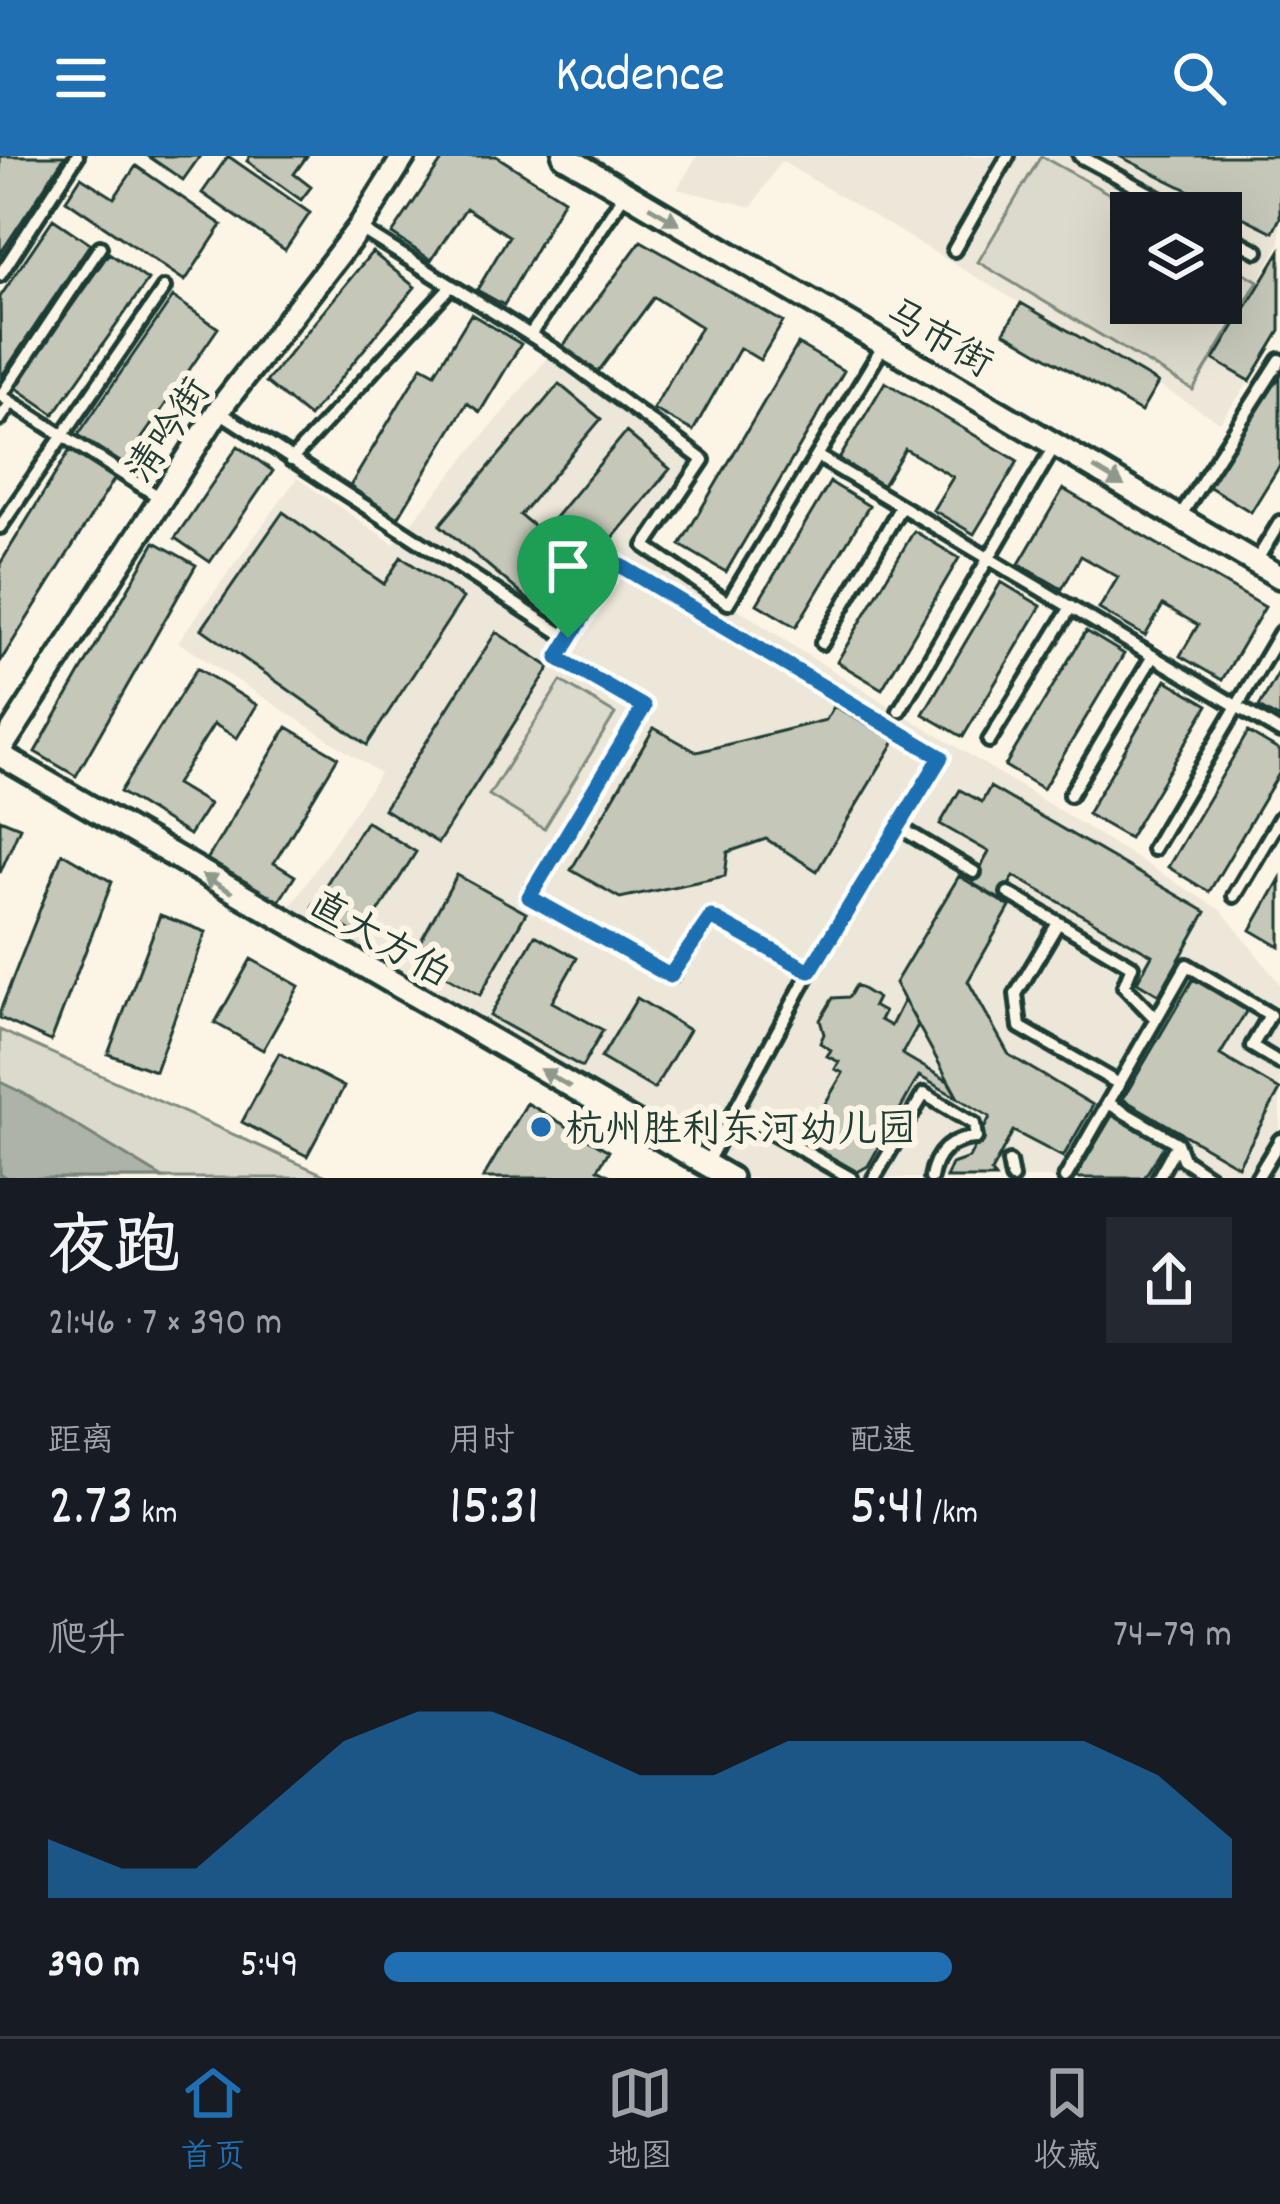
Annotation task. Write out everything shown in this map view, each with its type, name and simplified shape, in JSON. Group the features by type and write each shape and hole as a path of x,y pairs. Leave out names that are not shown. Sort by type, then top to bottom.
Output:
{"street":[{"name":"清吟街","path":"0,753 218,411 359,228 404,156"},
{"name":"马市街","path":"563,156 1280,578"},
{"name":"直大方伯","path":"0,753 730,1178"}],"lane":[{"path":"0,275 77,156"},
{"path":"954,250 1008,156"},
{"path":"1080,156 1147,192"},
{"path":"530,335 626,193"},
{"path":"359,228 530,335 703,460 645,546 728,602 884,345"},
{"path":"1242,243 1256,251"},
{"path":"0,419 4,398 100,247"},
{"path":"291,460 451,286"},
{"path":"0,527 164,287"},
{"path":"1179,518 1280,360"},
{"path":"4,398 162,499"},
{"path":"218,411 568,638"},
{"path":"898,711 1055,445"},
{"path":"817,456 1280,732"},
{"path":"822,643 902,506"},
{"path":"1255,563 1280,522"},
{"path":"706,1165 810,971 941,757 616,563 558,658 644,707 529,897 670,976 711,917 810,971"},
{"path":"989,741 1071,607"},
{"path":"1153,849 1280,633"},
{"path":"1070,795 1153,656"},
{"path":"1234,896 1280,818"},
{"path":"898,827 974,872"},
{"path":"1008,893 1132,966 1124,986 1156,1019"},
{"path":"1058,923 1016,994 1020,1027 1119,1084"},
{"path":"1065,1178 1187,965 1270,1016 1252,1046 1280,1063"},
{"path":"874,1178 924,1094 974,1124 976,1138 963,1138 940,1152 931,1178"},
{"path":"1108,1103 1177,1144 1183,1159 1211,1178"},
{"path":"735,1112 851,1178"},
{"path":"1257,1178 1280,1140"},
{"path":"1158,1178 1177,1144"},
{"path":"1009,1162 1012,1178"}],"shaded area":[{"path":"697,156 1280,156 1280,243 1242,311 1242,192 1110,192 1110,324 1235,324 1215,359 1250,381 1220,422 781,161 752,207 677,189"},
{"path":"1041,156 1110,194 1110,324 1232,324 1193,390 978,262"},
{"path":"1242,271 1258,281 1242,308"},
{"path":"554,350 703,460 646,547 801,651 1222,911 1280,984 1280,1178 730,1178 281,921 380,773 178,642 297,478 394,544"},
{"path":"561,681 615,714 544,829 489,795"},
{"path":"0,1030 331,1178 0,1178"},
{"path":"0,1082 163,1178 7,1178 0,1174"}],"building":[{"path":"0,156 65,156 0,254"},
{"path":"148,156 200,156 183,180"},
{"path":"228,156 310,213 285,250 202,193"},
{"path":"250,156 307,156 294,174 311,187 301,200 247,161"},
{"path":"445,156 496,156 564,199 504,305 477,290 509,236 466,208 431,260 392,234"},
{"path":"1119,156 1280,156 1280,218 1273,232 1242,217 1242,192 1192,192"},
{"path":"136,166 222,225 185,281 66,200 81,177 114,198"},
{"path":"53,219 90,244 1,377 0,297"},
{"path":"641,241 783,322 760,360 740,348 693,431 653,409 701,327 654,297 598,372 563,346"},
{"path":"1280,251 1280,331 1250,381 1214,360 1236,324 1242,324 1242,314"},
{"path":"372,252 415,287 309,417 266,382"},
{"path":"109,253 148,280 54,414 15,387"},
{"path":"173,297 218,328 123,466 78,435"},
{"path":"1021,303 1158,383 1141,412 1004,332"},
{"path":"471,314 521,344 480,412 467,403 398,518 349,488 422,366 435,373"},
{"path":"798,344 844,371 726,572 680,545"},
{"path":"1280,376 1280,465 1251,512 1208,486"},
{"path":"885,382 1018,461 974,534 933,510 953,477 905,449 882,487 838,461"},
{"path":"559,384 601,419 520,515 587,569 549,617 440,525"},
{"path":"626,432 670,469 587,569 543,532"},
{"path":"238,446 273,471 210,562 175,538"},
{"path":"70,450 115,478 0,662 0,564"},
{"path":"830,482 869,506 796,627 757,604"},
{"path":"1063,489 1265,607 1222,680 1180,656 1198,625 1163,605 1145,636 1099,609 1118,577 1081,556 1062,589 1019,564"},
{"path":"283,512 384,584 401,557 463,598 367,745 202,629"},
{"path":"914,531 959,558 882,689 837,662"},
{"path":"155,542 196,565 76,776 35,752"},
{"path":"1001,582 1041,606 963,737 923,714"},
{"path":"1086,631 1124,654 1043,789 1005,766"},
{"path":"496,632 550,667 438,843 384,809"},
{"path":"197,668 257,705 237,738 214,724 176,784 209,804 189,835 120,792"},
{"path":"1280,670 1280,719 1259,707"},
{"path":"1166,680 1208,705 1129,838 1087,814"},
{"path":"834,706 895,741 817,871 766,839 728,852 725,876 620,898 571,870 654,728 697,752 826,720"},
{"path":"287,727 338,757 274,863 295,876 276,906 205,863"},
{"path":"1248,732 1280,751 1280,772 1209,892 1168,867"},
{"path":"990,787 1206,912 1159,995 1137,982 1152,955 1014,876 1001,900 972,883 989,852 940,824 960,790 982,802"},
{"path":"0,819 20,827 0,873"},
{"path":"366,821 416,852 362,938 312,907"},
{"path":"62,853 112,882 51,1041 0,1018 0,1011"},
{"path":"457,875 526,913 480,995 412,957"},
{"path":"959,876 1010,907 968,981 1009,1055 1093,1105 1063,1157 1013,1131 991,1172 995,1178 946,1178 952,1164 969,1158 990,1117 958,1098 895,983"},
{"path":"1280,879 1280,947 1251,930"},
{"path":"160,915 206,932 155,1071 108,1054"},
{"path":"535,935 577,958 552,1002 603,1030 582,1067 490,1016"},
{"path":"251,959 299,986 263,1050 215,1023"},
{"path":"1193,979 1247,1010 1220,1055 1280,1090 1238,1166 1123,1099"},
{"path":"856,985 877,998 873,1006 884,1012 880,1020 891,1026 904,1000 918,1025 902,1054 948,1081 958,1098 919,1076 868,1166 852,1175 809,1150 809,1131 843,1073 835,1069 839,1062 827,1056 831,1050 820,1043 824,1034 820,1020 833,998 849,997"},
{"path":"637,998 689,1030 654,1089 601,1058"},
{"path":"279,1053 344,1087 307,1156 242,1122"},
{"name":"杭州胜利东河幼儿园","path":"527,1103 609,1151 598,1169 614,1178 483,1178"},
{"path":"1113,1114 1165,1144 1144,1178 1075,1178"}],"place":[{"name":"杭州胜利东河幼儿园","path":"541,1127"}],"route":[{"path":"616,563 941,757 810,971 711,917 670,976 529,897 644,707 558,658 568,638 616,563"}]}
